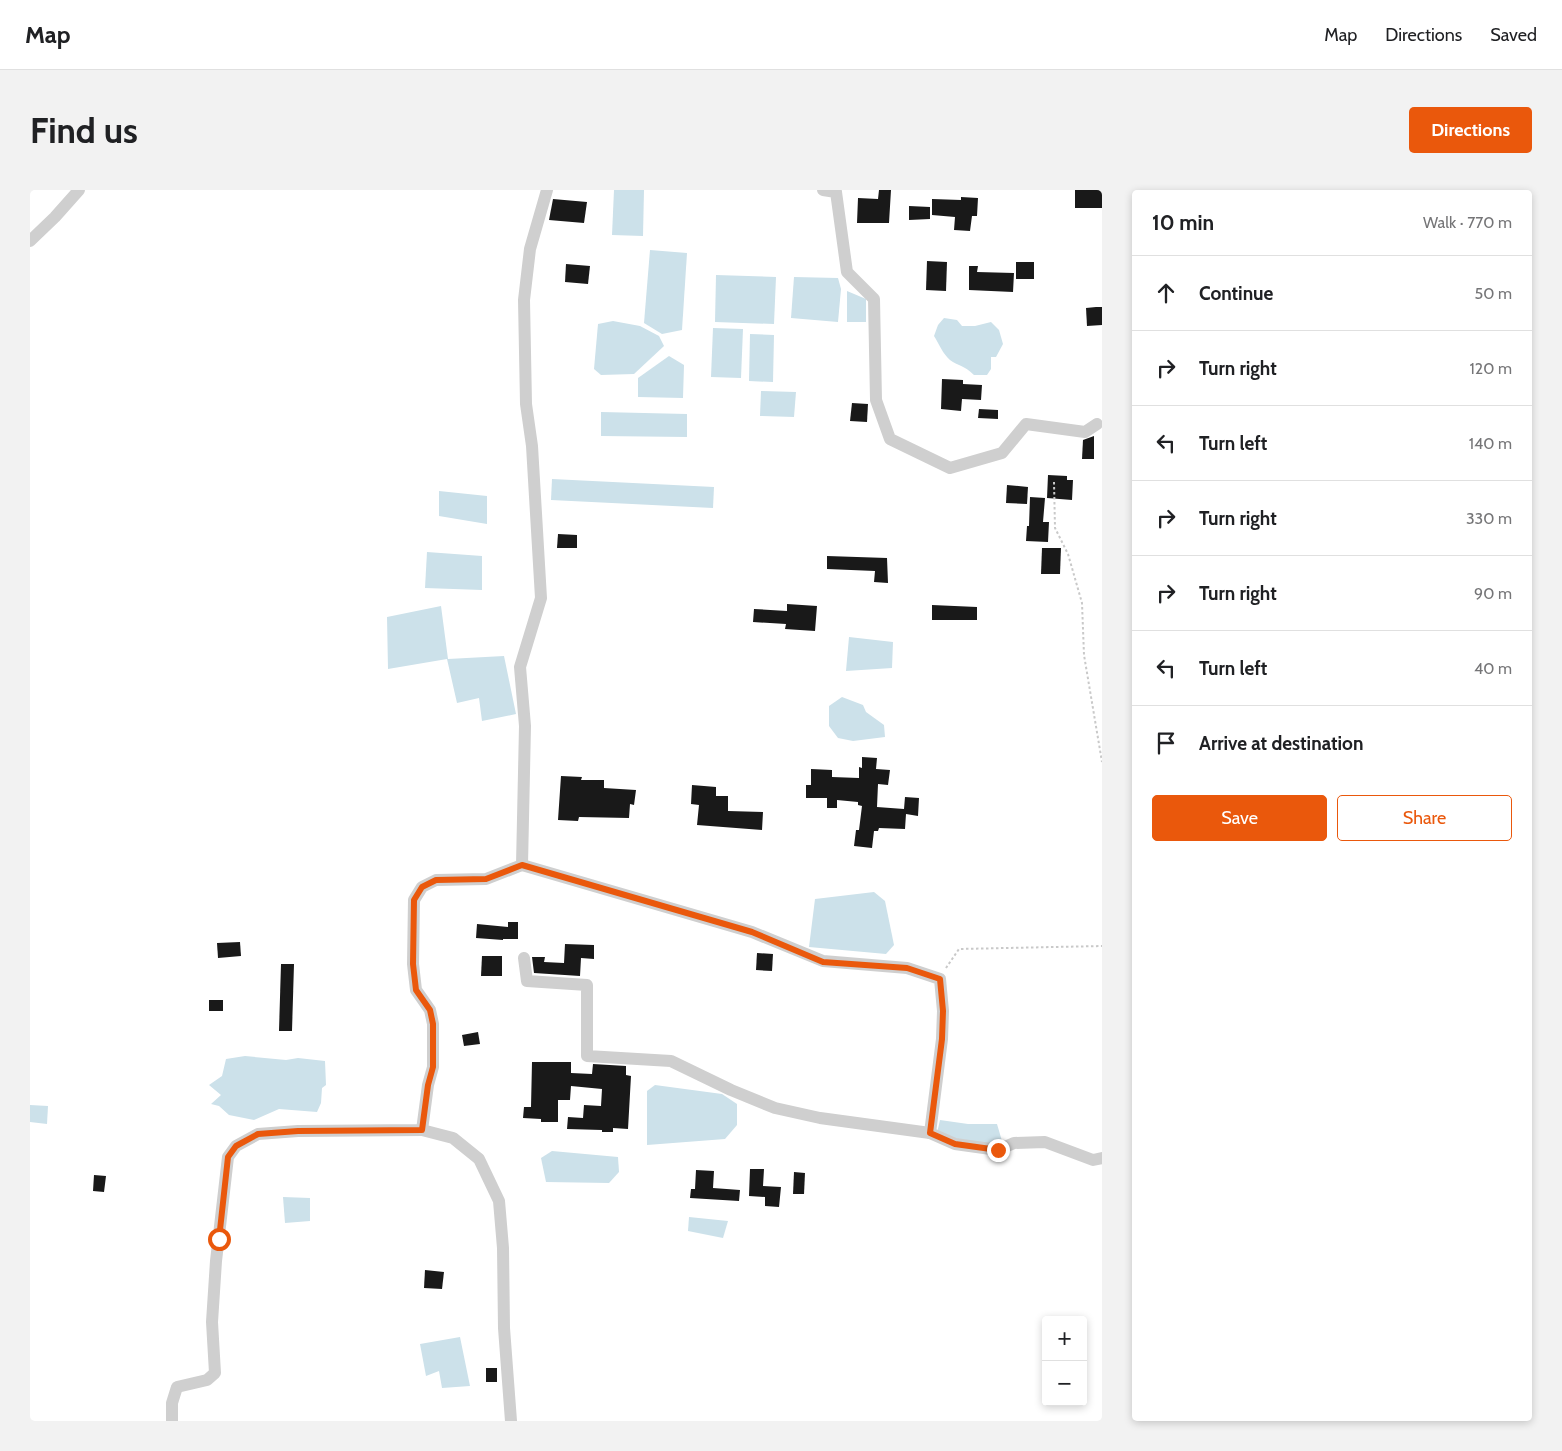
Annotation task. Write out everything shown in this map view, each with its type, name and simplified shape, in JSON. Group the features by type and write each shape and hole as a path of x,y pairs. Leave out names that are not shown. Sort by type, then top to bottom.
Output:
{"street":[{"path":"30,241 56,217 79,190"},
{"path":"522,865 525,726 520,667 541,598 532,446 526,404 524,300 530,249 547,190"},
{"path":"823,190 836,192 847,272 874,299 876,400 890,439 950,468 1002,453 1026,424 1085,432 1097,424"},
{"path":"422,1130 428,1085 433,1067 433,1024 430,1010 416,990 413,964 414,900 422,887 436,880 486,879 522,865 752,932 823,962 907,968 940,979 943,1011 942,1039 930,1133"},
{"path":"524,958 527,981 587,985 587,1056 671,1062 775,1108 820,1118 930,1133 955,1144 998,1150 1014,1143 1045,1142 1093,1160 1102,1158"},
{"path":"172,1421 172,1403 177,1387 207,1380 215,1373 212,1322 216,1261 228,1157 236,1146 258,1134 298,1131 422,1130 453,1138 479,1159 500,1201 503,1248 504,1328 511,1421"}],"path":[{"path":"1054,482 1055,528 1068,554 1082,604 1084,655 1102,762"},
{"path":"940,979 958,949 1102,946"}],"water":[{"path":"614,190 644,190 643,236 612,235"},
{"path":"650,250 687,253 682,330 662,334 644,323"},
{"path":"716,275 776,277 774,324 715,322"},
{"path":"794,277 838,278 841,289 838,322 791,318"},
{"path":"847,291 866,299 866,322 847,322"},
{"path":"944,318 957,320 962,326 975,326 991,322 999,330 1003,344 996,357 991,357 991,369 987,375 974,375 945,355 934,336 938,325"},
{"path":"613,321 640,326 659,336 664,346 634,374 601,375 594,369 598,324"},
{"path":"713,328 743,329 741,378 711,377"},
{"path":"750,334 774,335 773,382 749,381"},
{"path":"669,356 684,365 683,398 638,397 638,378"},
{"path":"761,391 796,392 794,417 760,416"},
{"path":"601,412 687,414 687,437 601,436"},
{"path":"552,479 714,487 713,508 551,500"},
{"path":"439,491 487,496 487,524 439,516"},
{"path":"427,552 482,556 482,590 425,588"},
{"path":"441,606 448,659 504,656 516,714 482,721 479,698 457,703 447,659 388,669 387,617"},
{"path":"849,637 893,642 892,668 846,671"},
{"path":"842,697 863,705 866,712 884,725 885,737 853,741 838,738 829,726 829,706"},
{"path":"874,892 885,901 894,945 886,954 809,947 815,899"},
{"path":"245,1056 325,1061 326,1085 322,1088 321,1103 317,1112 279,1109 254,1120 229,1115 219,1106 211,1104 221,1095 209,1085 222,1076 226,1059"},
{"path":"655,1085 722,1094 737,1104 737,1125 725,1139 647,1145 647,1091"},
{"path":"30,1105 48,1106 47,1124 30,1122"},
{"path":"940,1120 968,1124 997,1124 1002,1141 979,1144 937,1133"},
{"path":"552,1151 618,1157 619,1172 609,1183 546,1182 541,1158"},
{"path":"283,1197 310,1198 310,1221 285,1223"},
{"path":"689,1217 728,1221 723,1238 688,1231"},
{"path":"460,1337 470,1386 442,1388 439,1371 426,1376 420,1344"}],"building":[{"path":"879,190 891,190 889,223 857,223 858,198 878,199"},
{"path":"1075,190 1102,190 1102,208 1075,208"},
{"path":"961,197 978,198 977,216 972,216 970,231 954,230 955,217 932,215 932,199 961,200"},
{"path":"553,199 587,202 584,223 549,220"},
{"path":"909,206 930,207 930,219 909,220"},
{"path":"927,261 947,262 946,291 926,290"},
{"path":"1016,262 1034,262 1034,279 1016,279"},
{"path":"566,264 590,266 588,284 565,282"},
{"path":"969,266 978,266 977,272 1014,273 1013,292 969,290"},
{"path":"1102,307 1102,325 1087,326 1086,308"},
{"path":"942,379 963,380 963,384 982,385 981,400 962,399 961,411 941,409"},
{"path":"852,403 868,404 867,422 850,421"},
{"path":"979,409 998,410 998,419 978,418"},
{"path":"1094,436 1094,459 1082,459 1083,440"},
{"path":"1048,475 1067,476 1067,480 1073,480 1072,500 1047,498"},
{"path":"1007,485 1028,487 1027,504 1006,503"},
{"path":"1030,497 1045,498 1043,522 1049,522 1048,542 1026,541 1027,526 1029,526"},
{"path":"558,534 577,535 577,548 557,548"},
{"path":"1042,548 1061,548 1060,574 1041,574"},
{"path":"827,556 887,558 888,583 874,582 875,571 827,569"},
{"path":"787,604 817,606 815,631 785,629 786,624 753,622 754,609 787,611"},
{"path":"932,605 977,607 977,620 932,620"},
{"path":"862,757 877,758 876,769 890,770 888,785 878,784 877,807 904,809 905,797 919,798 918,816 906,814 905,829 879,828 878,831 874,831 872,848 854,846 856,830 859,830 862,806 858,805 858,802 837,800 837,808 827,808 827,798 806,798 806,785 811,785 811,769 832,770 832,777 859,778 859,767 862,768"},
{"path":"561,776 582,777 581,780 604,780 604,788 636,790 634,805 630,804 629,818 579,817 578,821 558,820"},
{"path":"692,785 716,787 716,796 728,796 728,811 763,812 762,830 697,825 699,805 691,804"},
{"path":"508,922 518,922 518,939 476,938 477,924 508,927"},
{"path":"240,942 241,956 218,958 217,943"},
{"path":"565,944 594,945 594,959 581,958 580,976 534,973 532,957 545,957 544,962 564,963"},
{"path":"757,953 773,954 772,971 756,970"},
{"path":"482,956 502,956 502,976 481,976"},
{"path":"281,964 294,964 292,1031 279,1031"},
{"path":"209,1000 223,1000 223,1011 209,1011"},
{"path":"478,1032 480,1044 464,1046 462,1035"},
{"path":"532,1062 571,1062 571,1073 592,1074 593,1064 626,1066 626,1075 631,1076 628,1129 613,1128 613,1132 602,1132 602,1130 567,1129 568,1117 583,1118 584,1105 601,1106 602,1089 571,1086 570,1100 558,1100 558,1122 541,1122 541,1119 523,1118 524,1107 531,1107"},
{"path":"750,1169 764,1169 763,1186 781,1187 779,1207 765,1206 765,1197 749,1196"},
{"path":"696,1170 714,1171 713,1188 740,1190 739,1201 690,1198 691,1189 695,1189"},
{"path":"794,1172 805,1173 804,1194 793,1194"},
{"path":"94,1175 106,1176 104,1192 93,1191"},
{"path":"425,1270 444,1272 442,1289 424,1288"},
{"path":"486,1368 497,1368 497,1382 486,1382"}],"route":[{"path":"219,1239 228,1157 236,1146 258,1134 298,1131 422,1130 428,1085 433,1067 433,1024 430,1010 416,990 412,924 414,900 422,887 436,880 486,879 522,865 752,932 823,962 907,968 940,979 943,1011 942,1039 930,1133 955,1144 998,1150"}]}
